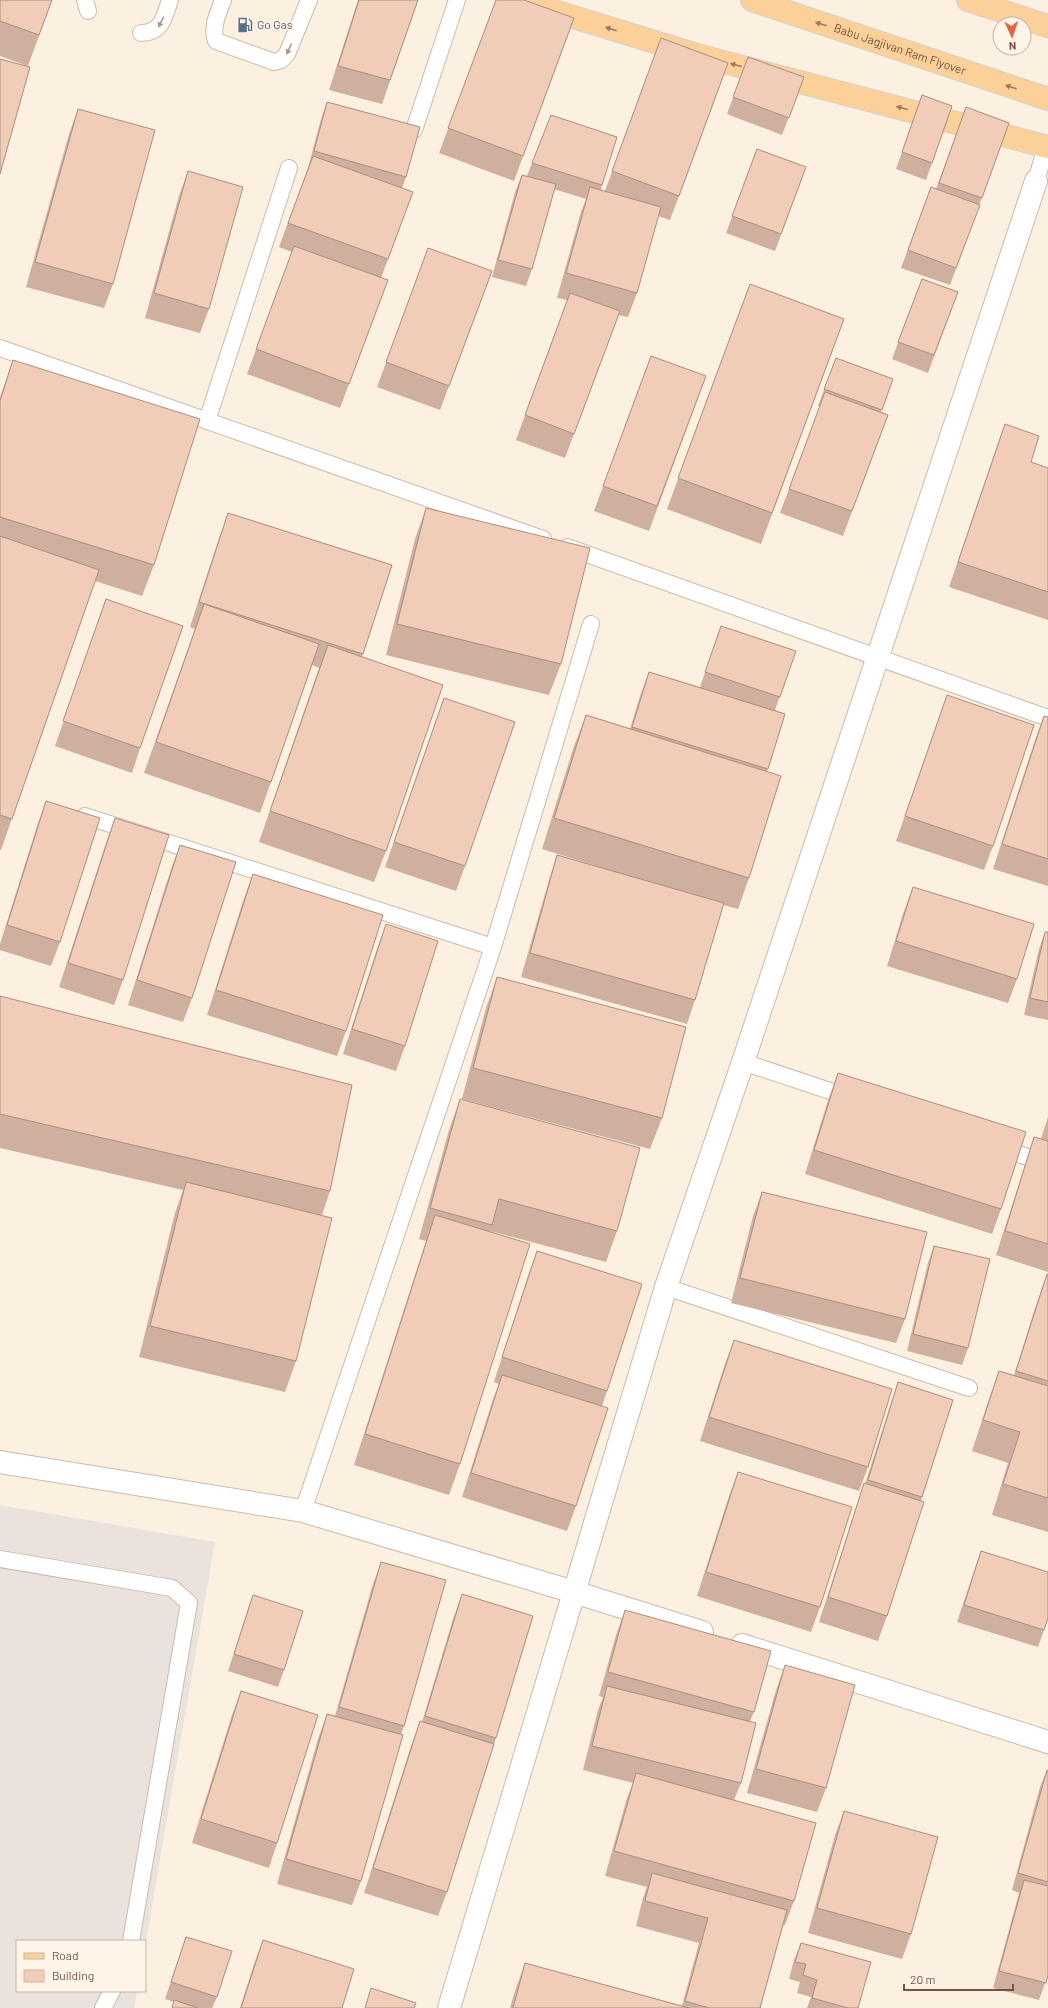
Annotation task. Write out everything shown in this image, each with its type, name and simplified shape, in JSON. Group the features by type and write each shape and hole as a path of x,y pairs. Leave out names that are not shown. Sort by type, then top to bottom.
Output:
{"main road":[{"path":"518,0 697,55 1047,147"},
{"name":"Babu Jagjivan Ram Flyover","path":"752,0 1048,99"},
{"path":"968,0 1048,26"}],"street":[{"path":"450,2008 666,1287 743,1062 1036,181"},
{"path":"0,1462 303,1511 574,1592 1048,1742"}],"lane":[{"path":"141,33 150,33 159,27 170,0"},
{"path":"223,0 215,23 213,35 216,41 274,62 281,60 287,54 308,0"},
{"path":"414,130 457,0"},
{"path":"1036,181 1047,147"},
{"path":"206,421 288,168"},
{"path":"0,348 878,656 1048,718"},
{"path":"303,1511 493,947 591,624"},
{"path":"85,816 493,947"},
{"path":"743,1062 862,1102"},
{"path":"981,1141 1048,1164"},
{"path":"666,1287 969,1388"},
{"path":"0,1559 172,1588 189,1603 131,1940"},
{"path":"103,2008 111,1992"}],"shaded area":[{"path":"0,1505 215,1542 146,1940 16,1940 16,1992 137,1992 134,2008 0,2008"}],"building":[{"path":"0,0 52,0 39,35 0,21"},
{"path":"359,0 418,0 390,80 338,66"},
{"path":"496,0 524,0 574,18 523,156 448,128"},
{"path":"661,38 728,63 679,196 612,171"},
{"path":"748,57 804,77 789,118 733,97"},
{"path":"0,59 30,67 0,174"},
{"path":"922,95 952,106 932,163 902,152"},
{"path":"327,102 420,127 406,177 314,151"},
{"path":"966,107 1009,123 982,198 939,183"},
{"path":"78,109 155,130 113,284 35,262"},
{"path":"551,115 617,137 602,185 532,163"},
{"path":"757,149 806,167 781,234 732,216"},
{"path":"313,156 413,192 388,259 288,223"},
{"path":"188,171 243,187 209,309 154,293"},
{"path":"522,175 556,184 532,269 498,260"},
{"path":"590,187 661,207 637,293 566,273"},
{"path":"931,187 980,205 956,268 908,250"},
{"path":"294,246 388,280 349,384 256,349"},
{"path":"428,248 492,271 449,386 386,362"},
{"path":"922,279 958,292 934,355 898,342"},
{"path":"750,284 844,319 772,513 678,478"},
{"path":"570,293 620,311 574,434 525,415"},
{"path":"651,356 706,376 657,506 603,486"},
{"path":"836,358 893,379 882,410 824,389"},
{"path":"13,360 200,419 154,565 0,517 0,401"},
{"path":"825,392 888,415 852,511 789,489"},
{"path":"1005,424 1039,436 1031,462 1048,468 1048,592 958,562"},
{"path":"426,508 590,548 561,664 397,624"},
{"path":"228,513 392,565 363,654 199,602"},
{"path":"0,536 99,570 12,819 0,815"},
{"path":"106,599 183,626 140,748 63,721"},
{"path":"204,604 319,644 271,782 156,742"},
{"path":"721,626 796,651 780,697 705,672"},
{"path":"328,645 443,685 386,851 270,811"},
{"path":"649,672 785,714 768,769 632,727"},
{"path":"947,695 1034,725 993,846 905,816"},
{"path":"444,698 515,722 465,866 394,842"},
{"path":"586,715 781,776 749,878 554,818"},
{"path":"1044,716 1048,717 1048,859 1002,844"},
{"path":"46,801 100,818 60,942 7,925"},
{"path":"115,818 169,835 123,980 68,963"},
{"path":"180,845 236,862 192,998 137,980"},
{"path":"557,855 724,903 695,1000 530,953"},
{"path":"253,874 383,915 346,1031 216,990"},
{"path":"913,887 1034,924 1017,979 896,941"},
{"path":"386,924 438,941 405,1046 352,1029"},
{"path":"1045,932 1048,932 1048,1002 1030,998"},
{"path":"497,977 686,1027 662,1118 473,1068"},
{"path":"0,996 352,1085 330,1191 0,1114"},
{"path":"838,1073 1026,1132 1001,1209 814,1150"},
{"path":"460,1099 640,1148 617,1231 499,1199 492,1225 430,1208"},
{"path":"1034,1137 1048,1141 1048,1244 1005,1231"},
{"path":"186,1182 332,1218 296,1361 150,1326"},
{"path":"762,1192 927,1232 905,1319 740,1278"},
{"path":"435,1215 530,1244 460,1464 365,1434"},
{"path":"934,1246 990,1259 968,1348 913,1334"},
{"path":"537,1251 642,1284 607,1391 502,1357"},
{"path":"1048,1274 1048,1381 1016,1371"},
{"path":"734,1340 892,1389 868,1467 709,1417"},
{"path":"999,1371 1048,1386 1048,1498 1003,1484 1020,1432 983,1420"},
{"path":"502,1375 608,1408 576,1506 471,1473"},
{"path":"898,1382 953,1400 922,1497 868,1480"},
{"path":"738,1472 852,1507 820,1607 706,1572"},
{"path":"864,1483 924,1502 887,1616 828,1597"},
{"path":"981,1551 1048,1572 1048,1618 1044,1630 964,1605"},
{"path":"381,1562 446,1580 404,1726 339,1707"},
{"path":"462,1594 533,1616 496,1738 425,1716"},
{"path":"253,1595 303,1611 284,1670 234,1654"},
{"path":"625,1610 771,1651 754,1712 608,1672"},
{"path":"785,1665 855,1685 826,1788 756,1769"},
{"path":"607,1686 756,1723 741,1783 592,1746"},
{"path":"241,1691 318,1715 277,1843 201,1819"},
{"path":"327,1714 403,1735 361,1881 286,1859"},
{"path":"420,1721 494,1744 447,1892 373,1868"},
{"path":"1047,1770 1048,1771 1048,1882 1018,1873"},
{"path":"636,1773 816,1823 794,1901 614,1851"},
{"path":"844,1811 938,1837 911,1934 817,1908"},
{"path":"652,1873 787,1910 760,2008 709,2008 685,2001 708,1918 645,1901"},
{"path":"1024,1880 1048,1886 1048,1975 1046,1983 999,1971"},
{"path":"186,1937 232,1951 217,1997 171,1982"},
{"path":"263,1940 354,1969 342,2008 241,2008"},
{"path":"801,1943 871,1962 858,2008 848,2008 812,1998 817,1980 803,1975 806,1964 795,1962"},
{"path":"525,1963 689,2008 513,2008"},
{"path":"371,1988 416,2003 414,2008 365,2008"},
{"path":"174,2000 198,2008 172,2008"}],"place":[{"name":"Go Gas","path":"245,25"}]}
